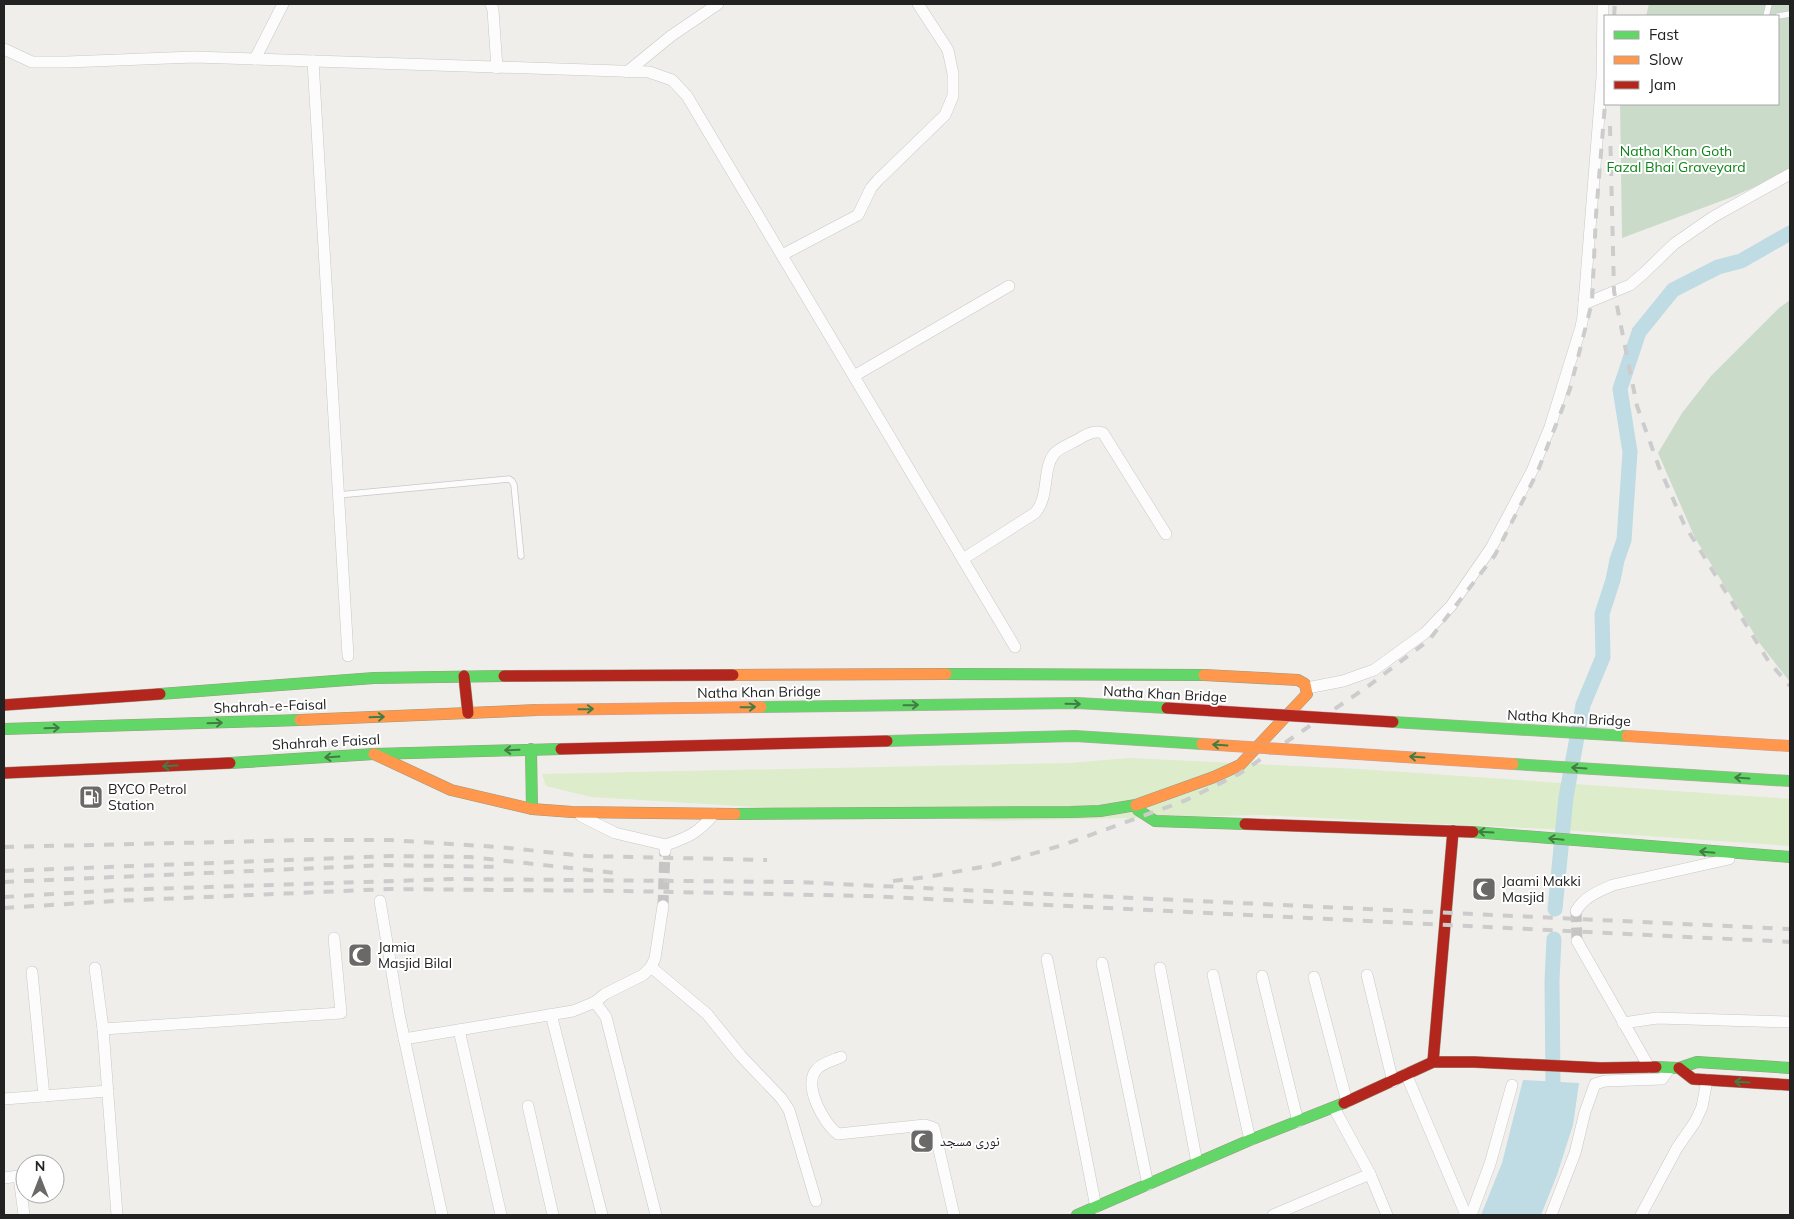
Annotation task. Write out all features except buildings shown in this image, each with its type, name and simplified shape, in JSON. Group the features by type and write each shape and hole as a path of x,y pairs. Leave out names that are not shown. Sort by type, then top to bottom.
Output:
{"main road":[{"path":"4,706 374,678 535,675 1180,674 1298,680 1303,682 1308,688 1308,694 1240,765 1214,777 1136,805 1100,811 714,814 572,812 532,809 452,790 374,754"},
{"path":"464,676 468,713"},
{"name":"Natha Khan Bridge","path":"537,710 1076,704 1790,746"},
{"name":"Shahrah-e-Faisal","path":"4,729 238,723 537,710"},
{"name":"Shahrah e Faisal","path":"4,772 92,770 374,754 1075,736 1790,781"},
{"path":"531,749 532,809"},
{"path":"1136,805 1138,810 1155,821 1453,830 1790,857"},
{"path":"1433,1062 1453,830"},
{"path":"1077,1215 1095,1210 1250,1140 1334,1108 1433,1062 1601,1068 1674,1068 1697,1062 1790,1068"},
{"path":"1674,1068 1693,1079 1790,1085"}],"street":[{"path":"255,59 283,4"},
{"path":"490,4 493,10 497,68"},
{"path":"627,72 671,36 718,4"},
{"path":"782,255 858,215 874,184 944,115 953,96 953,74 950,58 948,50 918,4"},
{"path":"1308,688 1343,681 1374,670 1425,633 1451,606 1468,583 1491,548 1532,471 1550,427 1583,316 1604,77 1603,4"},
{"path":"4,49 32,62 194,57 650,72 672,80 687,96 1016,647"},
{"path":"313,61 348,656"},
{"path":"1583,316 1630,284 1674,244 1713,217 1790,174"},
{"path":"854,376 1009,286"},
{"path":"963,559 1035,513 1041,506 1050,461 1055,453 1090,432 1097,431 1103,433 1166,534"},
{"path":"572,812 615,833 666,848 703,827 714,814"},
{"path":"1576,912 1581,903 1599,891 1614,885 1747,855"},
{"path":"380,901 404,1039 442,1215"},
{"path":"404,1039 573,1010 595,1002 605,994 642,975 651,967 655,958 663,906"},
{"path":"103,1029 341,1012 334,938"},
{"path":"1577,941 1649,1067"},
{"path":"1047,958 1095,1210"},
{"path":"1102,963 1148,1185"},
{"path":"651,967 706,1014 741,1056 781,1098 789,1110 816,1201"},
{"path":"95,968 103,1029 117,1215"},
{"path":"1160,968 1197,1163"},
{"path":"32,972 44,1096"},
{"path":"1367,975 1393,1082"},
{"path":"1214,976 1250,1140"},
{"path":"1262,976 1298,1122"},
{"path":"1314,977 1347,1102"},
{"path":"595,1002 606,1017 656,1215"},
{"path":"551,1014 602,1215"},
{"path":"1623,1023 1657,1018 1790,1022"},
{"path":"459,1030 501,1215"},
{"path":"841,1057 818,1068 811,1078 812,1092 822,1114 832,1129 838,1134 925,1125 934,1128 954,1215"},
{"path":"1551,1215 1576,1153 1585,1112 1595,1084 1605,1081 1662,1079 1674,1068"},
{"path":"1406,1074 1466,1215"},
{"path":"1641,1215 1677,1148 1695,1122 1702,1107 1707,1080"},
{"path":"1471,1215 1490,1164 1512,1085"},
{"path":"4,1099 108,1091"},
{"path":"528,1106 553,1215"},
{"path":"1334,1108 1370,1174 1387,1215"},
{"path":"1273,1215 1370,1174"},
{"path":"4,1178 19,1176 24,1215"}],"lane":[{"path":"338,494 508,479 514,485 521,556"}],"green space":[{"name":"Natha Khan Goth Fazal Bhai Graveyard","path":"1649,4 1790,4 1790,171 1732,197 1622,238 1620,105 1779,105 1779,15 1646,15"},
{"path":"1790,300 1790,682 1761,645 1695,538 1658,453 1682,413 1711,376 1779,308"},
{"path":"1130,758 1360,769 1790,799 1790,846 1548,829 1260,815 991,821 591,797 546,786 542,774 1068,763"}],"water":[{"path":"1523,1080 1579,1083 1573,1125 1557,1175 1541,1215 1481,1215 1502,1163"}],"waterway":[{"path":"1555,909 1566,797 1583,705 1603,657 1602,614 1624,540 1630,452 1620,389 1639,332 1673,290 1718,267 1741,261 1790,233"},
{"path":"1553,1082 1552,981 1554,939"}],"tunnel":[{"path":"663,906 665,851"},
{"path":"1576,911 1577,941"}],"railway":[{"path":"1614,15 1615,4"},
{"path":"893,881 993,865 1063,845 1184,801 1239,774 1367,687 1429,640 1495,555 1537,473 1570,389 1592,302 1596,215 1605,105"},
{"path":"1610,126 1614,291 1637,406 1659,467 1684,524 1769,662 1790,686"},
{"path":"4,847 390,840 498,847 586,856 767,860"},
{"path":"4,871 392,856 470,857 616,873"},
{"path":"4,882 386,865 501,867"},
{"path":"4,897 116,890 455,879 796,882 1790,929"},
{"path":"4,908 115,901 388,889 625,891 868,896 1790,942"}],"traffic: fast":[{"path":"946,674 1204,675"},
{"path":"160,694 374,678 504,676"},
{"path":"761,707 1077,703 1167,708"},
{"path":"4,729 300,720"},
{"path":"1393,722 1627,736"},
{"path":"887,741 1075,736 1202,744"},
{"path":"531,749 532,809"},
{"path":"230,763 374,754 561,749"},
{"path":"1513,764 1790,781"},
{"path":"735,814 1071,812 1100,811 1136,805 1138,810 1155,821 1245,824"},
{"path":"1473,832 1790,857"},
{"path":"1656,1067 1679,1068 1697,1062 1790,1068"},
{"path":"1077,1215 1250,1140 1344,1103"}],"traffic: slow":[{"path":"733,675 946,674"},
{"path":"1136,805 1214,777 1240,765 1307,694 1305,684 1298,680 1204,675"},
{"path":"537,710 761,707"},
{"path":"300,720 537,710"},
{"path":"1627,736 1790,746"},
{"path":"1202,744 1513,764"},
{"path":"374,754 451,790 532,809 572,812 735,814"}],"traffic: jam":[{"path":"504,676 733,675"},
{"path":"464,676 468,713"},
{"path":"4,705 160,694"},
{"path":"1167,708 1393,722"},
{"path":"561,749 887,741"},
{"path":"4,773 230,763"},
{"path":"1245,824 1473,832"},
{"path":"1433,1062 1453,831"},
{"path":"1344,1103 1433,1062 1601,1068 1656,1067"},
{"path":"1679,1068 1693,1079 1790,1085"}],"place":[{"name":"BYCO Petrol Station","path":"91,797"},
{"name":"Jaami Makki Masjid","path":"1484,889"},
{"name":"Jamia Masjid Bilal","path":"360,955"},
{"name":"نوری مسجد","path":"922,1141"}]}
